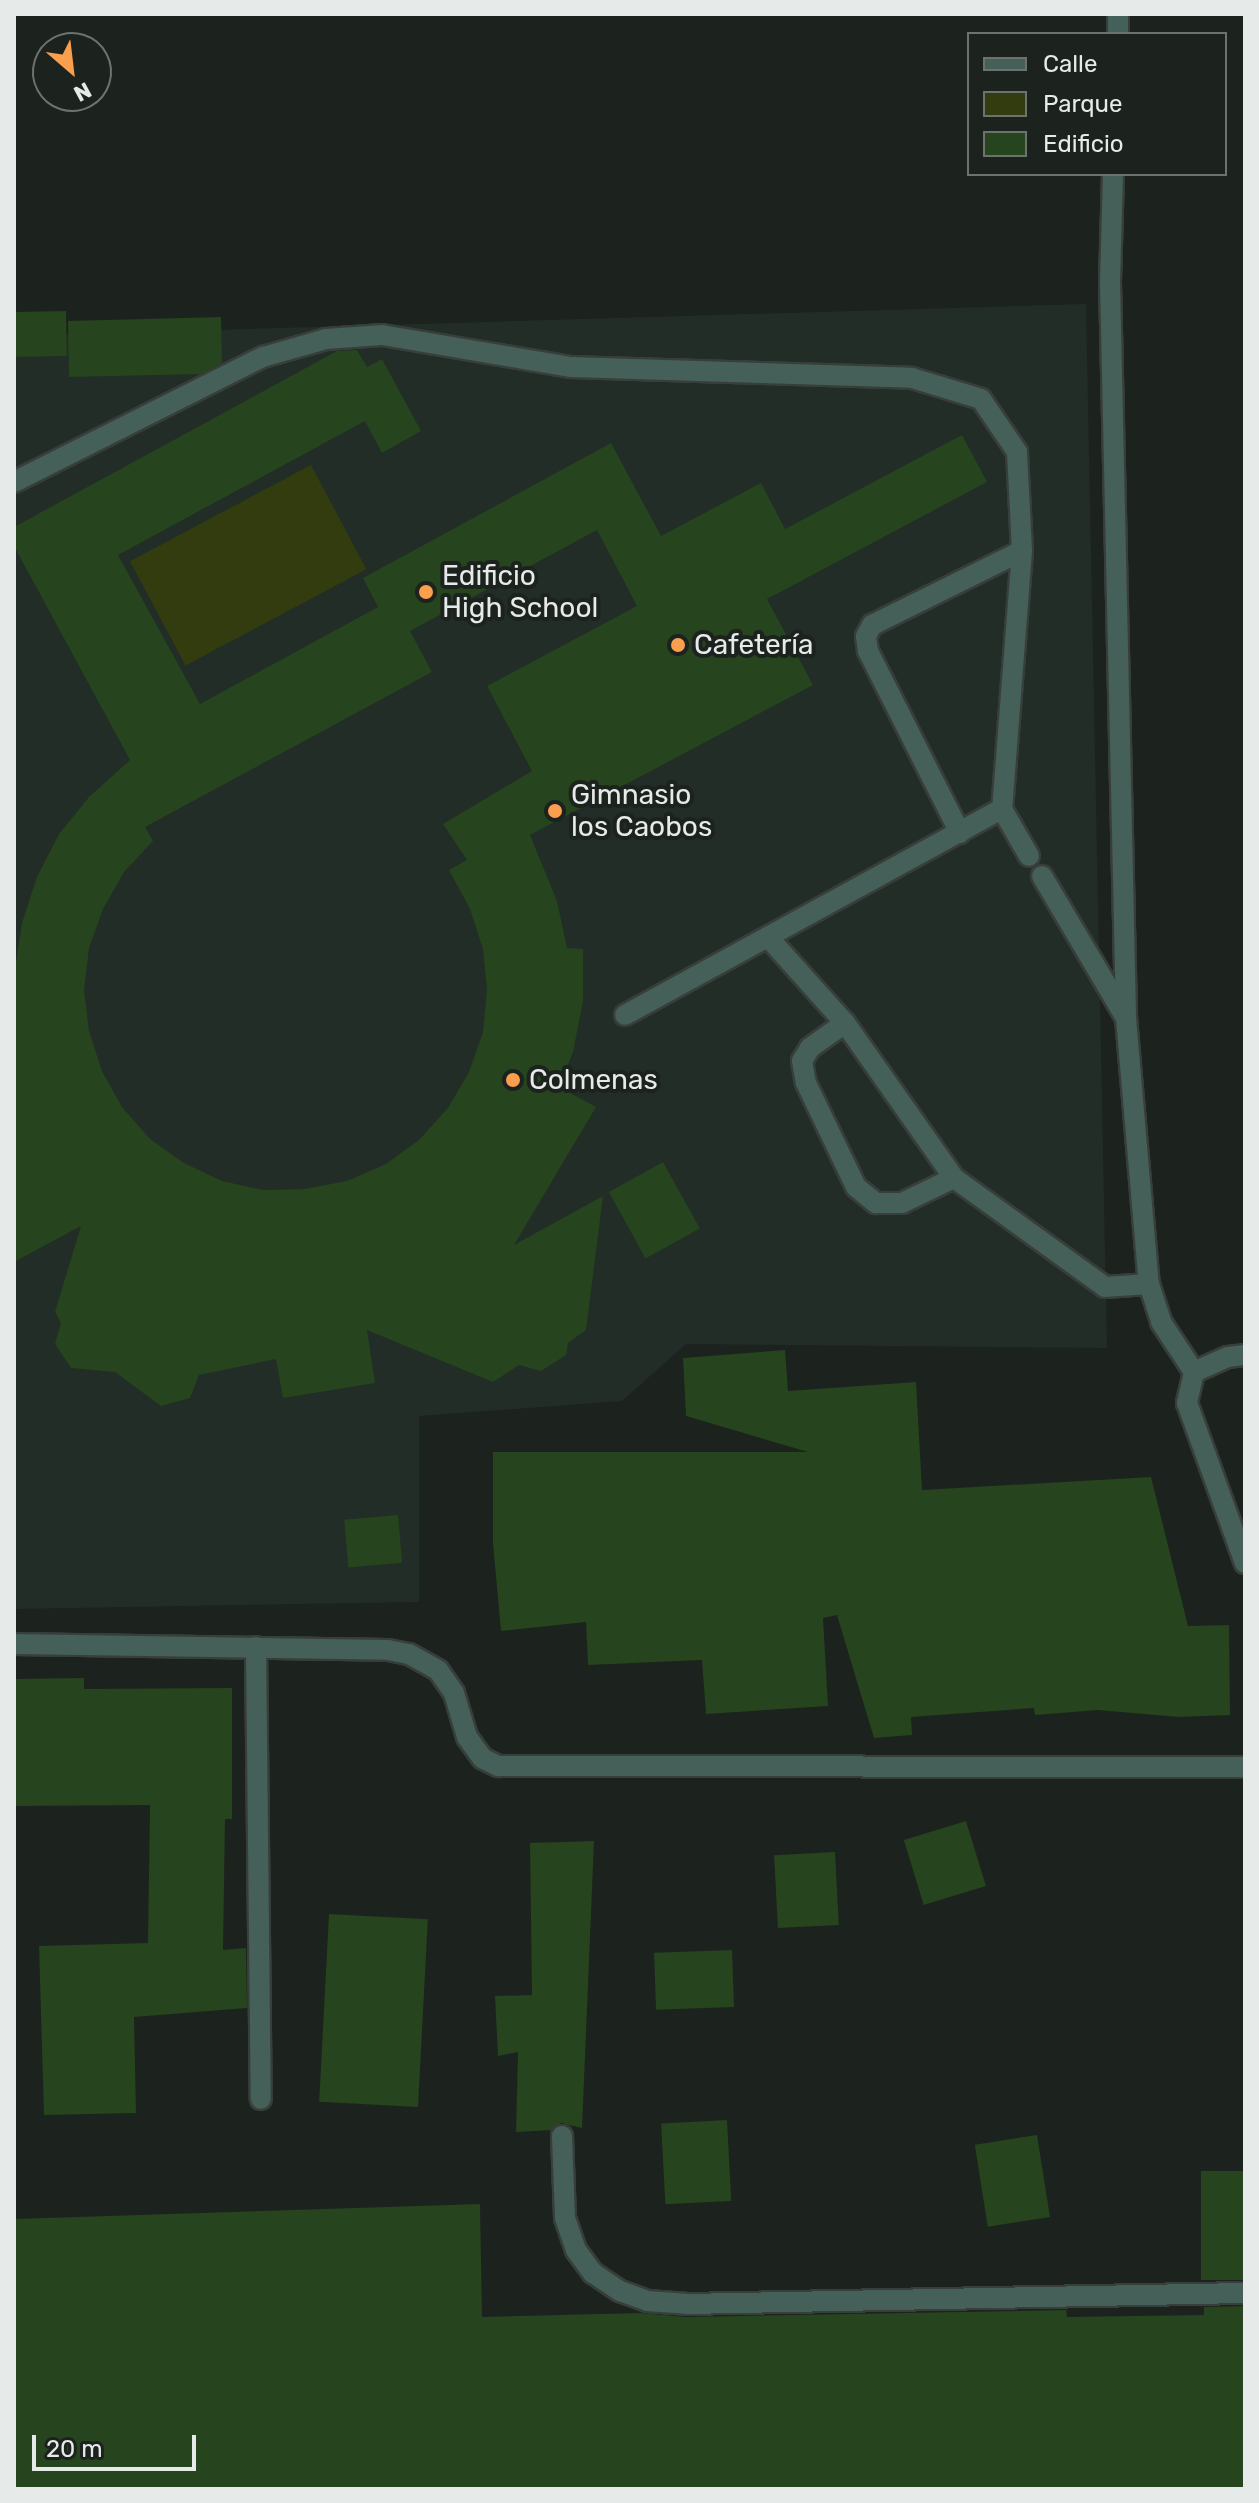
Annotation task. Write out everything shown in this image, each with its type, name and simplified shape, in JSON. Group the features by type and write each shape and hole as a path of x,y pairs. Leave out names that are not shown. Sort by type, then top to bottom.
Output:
{"street":[{"path":"1113,176 1110,282 1126,1018 1149,1284 1161,1322 1194,1372 1187,1403 1245,1563"},
{"path":"14,482 263,357 326,339 382,335 571,367 912,378 981,399 1017,452 1022,551 1002,809 1029,856"},
{"path":"960,833 868,651 866,636 872,625 1022,551"},
{"path":"625,1015 1002,809"},
{"path":"1042,876 1126,1018"},
{"path":"768,937 845,1023 954,1178 1105,1287 1149,1284"},
{"path":"845,1023 810,1048 802,1061 806,1083 856,1187 876,1203 902,1203 954,1178"},
{"path":"1194,1372 1228,1357 1245,1355"},
{"path":"14,1644 388,1650 409,1654 438,1670 454,1693 467,1737 482,1758 498,1766 1245,1767"},
{"path":"256,1647 261,2099"},
{"path":"562,2136 565,2218 576,2250 593,2273 620,2291 647,2301 686,2304 1245,2293"}],"shaded area":[{"name":"Gimnasio los Caobos","path":"1086,304 1107,1348 686,1344 622,1401 419,1416 419,1602 14,1609 14,336"}],"green space":[{"path":"311,465 366,569 185,665 130,561"}],"building":[{"path":"66,311 67,356 15,357 14,312"},
{"path":"221,317 222,363 201,374 69,377 68,321"},
{"path":"357,350 367,367 382,359 421,431 382,453 365,421 118,555 200,704 378,607 363,578 611,443 661,536 761,483 785,529 962,435 987,482 767,599 813,685 530,835 557,901 567,948 583,949 583,1001 573,1052 559,1087 596,1107 514,1245 603,1196 586,1330 568,1343 566,1355 541,1371 519,1365 493,1382 367,1330 375,1383 283,1398 276,1359 199,1375 190,1398 161,1406 115,1372 71,1368 55,1344 61,1323 55,1312 81,1226 14,1262 14,976 22,923 37,877 59,834 89,797 130,760 14,546 14,527 337,351","holes":["597,530 637,606 487,686 532,771 443,824 467,860 449,870 470,909 483,949 487,990 483,1032 469,1072 448,1108 419,1140 386,1164 347,1181 305,1189 263,1190 222,1181 184,1163 150,1139 122,1107 102,1071 89,1031 84,990 89,948 103,909 124,872 153,841 145,827 432,672 410,631"]},
{"path":"663,1162 700,1228 646,1259 609,1192"},
{"path":"785,1350 788,1391 916,1382 922,1490 1151,1477 1188,1626 1229,1625 1230,1715 1179,1717 1098,1710 1035,1715 1034,1708 911,1717 912,1735 874,1738 837,1615 823,1618 828,1706 706,1714 702,1660 588,1665 586,1622 501,1631 493,1543 493,1452 808,1452 686,1416 683,1358"},
{"path":"398,1515 402,1563 348,1568 344,1520"},
{"path":"84,1678 84,1689 232,1688 232,1819 225,1819 223,1950 246,1948 247,2008 134,2017 136,2113 44,2115 39,1946 148,1943 150,1805 14,1806 14,1679"},
{"path":"966,1821 986,1886 924,1905 904,1840"},
{"path":"594,1841 582,2128 561,2123 551,2130 516,2132 518,2052 498,2056 495,1996 532,1995 530,1843"},
{"path":"835,1852 839,1925 778,1928 774,1855"},
{"path":"329,1914 428,1919 418,2107 319,2102"},
{"path":"732,1950 734,2007 656,2010 654,1953"},
{"path":"727,2120 731,2201 665,2204 661,2123"},
{"path":"1037,2135 1050,2217 988,2227 975,2145"},
{"path":"1201,2171 1245,2171 1245,2280 1201,2280"},
{"path":"480,2204 482,2317 641,2313 686,2317 1066,2310 1067,2317 1204,2315 1204,2307 1245,2306 1245,2489 14,2489 14,2219"}],"place":[{"name":"Edificio High School","path":"426,592"},
{"name":"Cafetería","path":"678,645"},
{"name":"Gimnasio los Caobos","path":"555,811"},
{"name":"Colmenas","path":"513,1080"}]}
